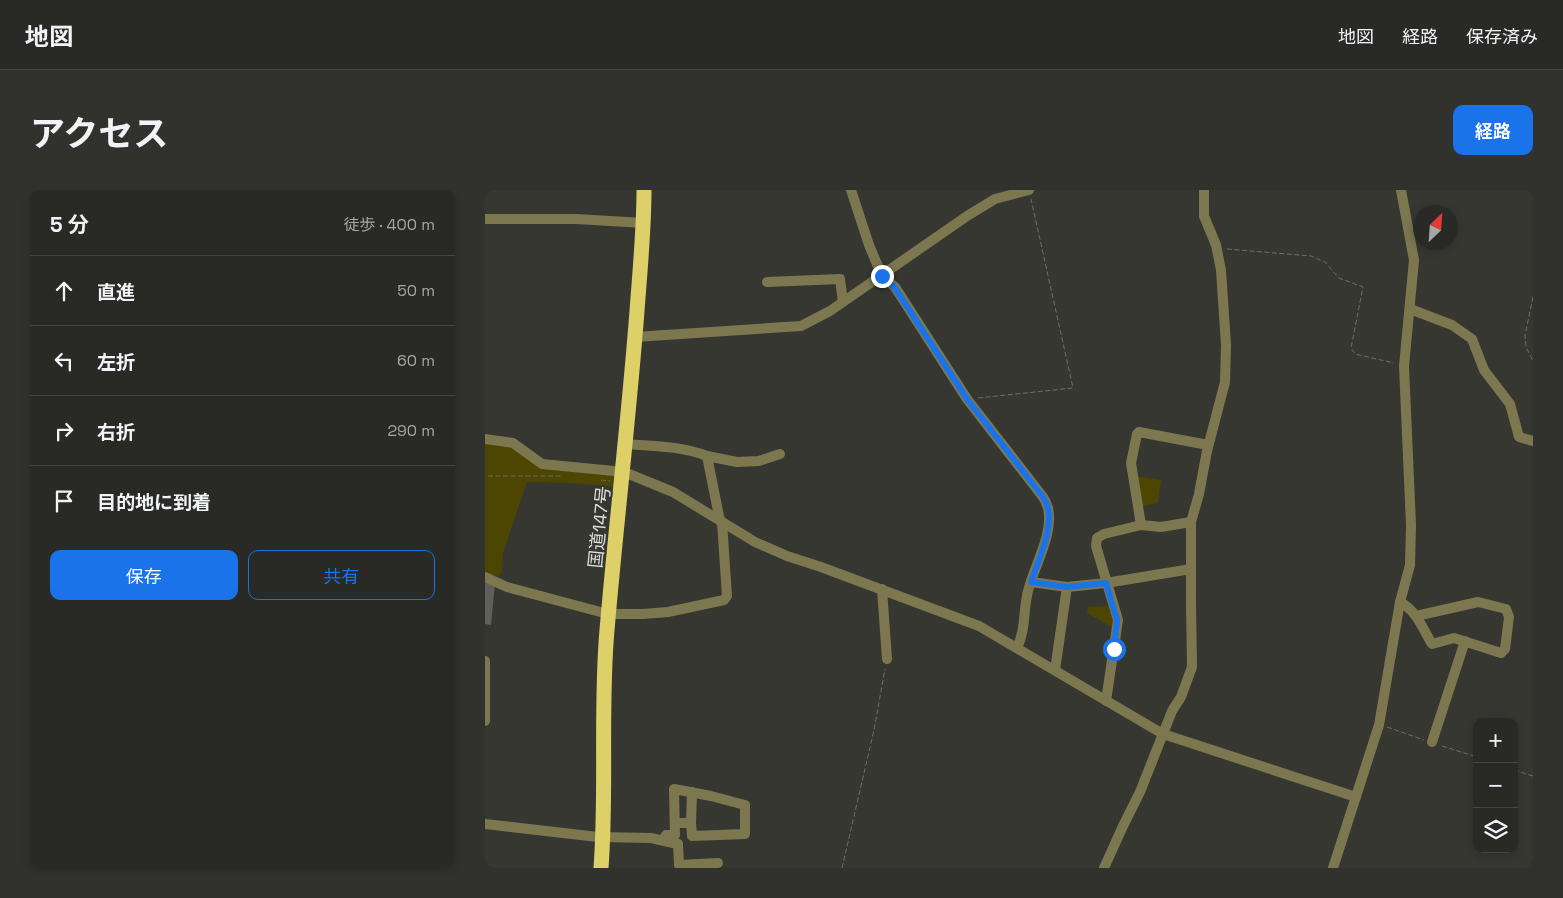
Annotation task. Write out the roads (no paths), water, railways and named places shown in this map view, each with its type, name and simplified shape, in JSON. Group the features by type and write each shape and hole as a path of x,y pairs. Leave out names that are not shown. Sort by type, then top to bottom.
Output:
{"highway":[{"name":"国道147号","path":"601,868 606,641 626,444 644,223 644,190"}],"street":[{"path":"851,190 869,245 882,276 895,288 967,399 1043,497 1048,508 1049,522 1045,542 1028,592 1023,637 1017,648"},
{"path":"635,337 801,326 830,311 967,216 995,200 1029,190"},
{"path":"1104,868 1140,792 1172,711 1181,697 1192,667 1191,522 1199,494 1208,445 1225,382 1226,345 1221,270 1217,248 1203,216 1204,190"},
{"path":"1333,868 1379,725 1400,602 1409,564 1411,525 1404,366 1414,260 1401,190"},
{"path":"485,219 576,219 644,223"},
{"path":"767,282 840,278 843,302"},
{"path":"1410,309 1452,325 1472,339 1484,370 1510,404 1519,437 1533,442"},
{"path":"1141,525 1131,463 1137,434 1139,432 1208,445"},
{"path":"485,439 513,443 542,464 623,472 673,492 755,542 787,556 882,589 979,626 1163,734 1356,797"},
{"path":"626,444 679,448 737,462 759,461 780,454"},
{"path":"485,577 507,587 609,614 668,612 724,600 727,596 721,521 707,456"},
{"path":"1106,701 1117,620 1096,546 1097,538 1104,534 1141,525 1161,527 1191,522"},
{"path":"1031,582 1067,587 1106,583 1191,569"},
{"path":"1055,670 1067,587"},
{"path":"882,589 887,659"},
{"path":"1400,602 1407,606 1416,616 1432,644 1454,638 1501,653 1505,649 1509,617 1506,610 1478,602 1416,616"},
{"path":"1432,742 1465,641"},
{"path":"485,661 485,722"},
{"path":"663,840 666,835 675,835 674,789 692,792 745,804 745,834 691,836 692,792"},
{"path":"675,823 691,823"},
{"path":"485,824 603,838 651,838 678,844 679,865 718,862"}]}
